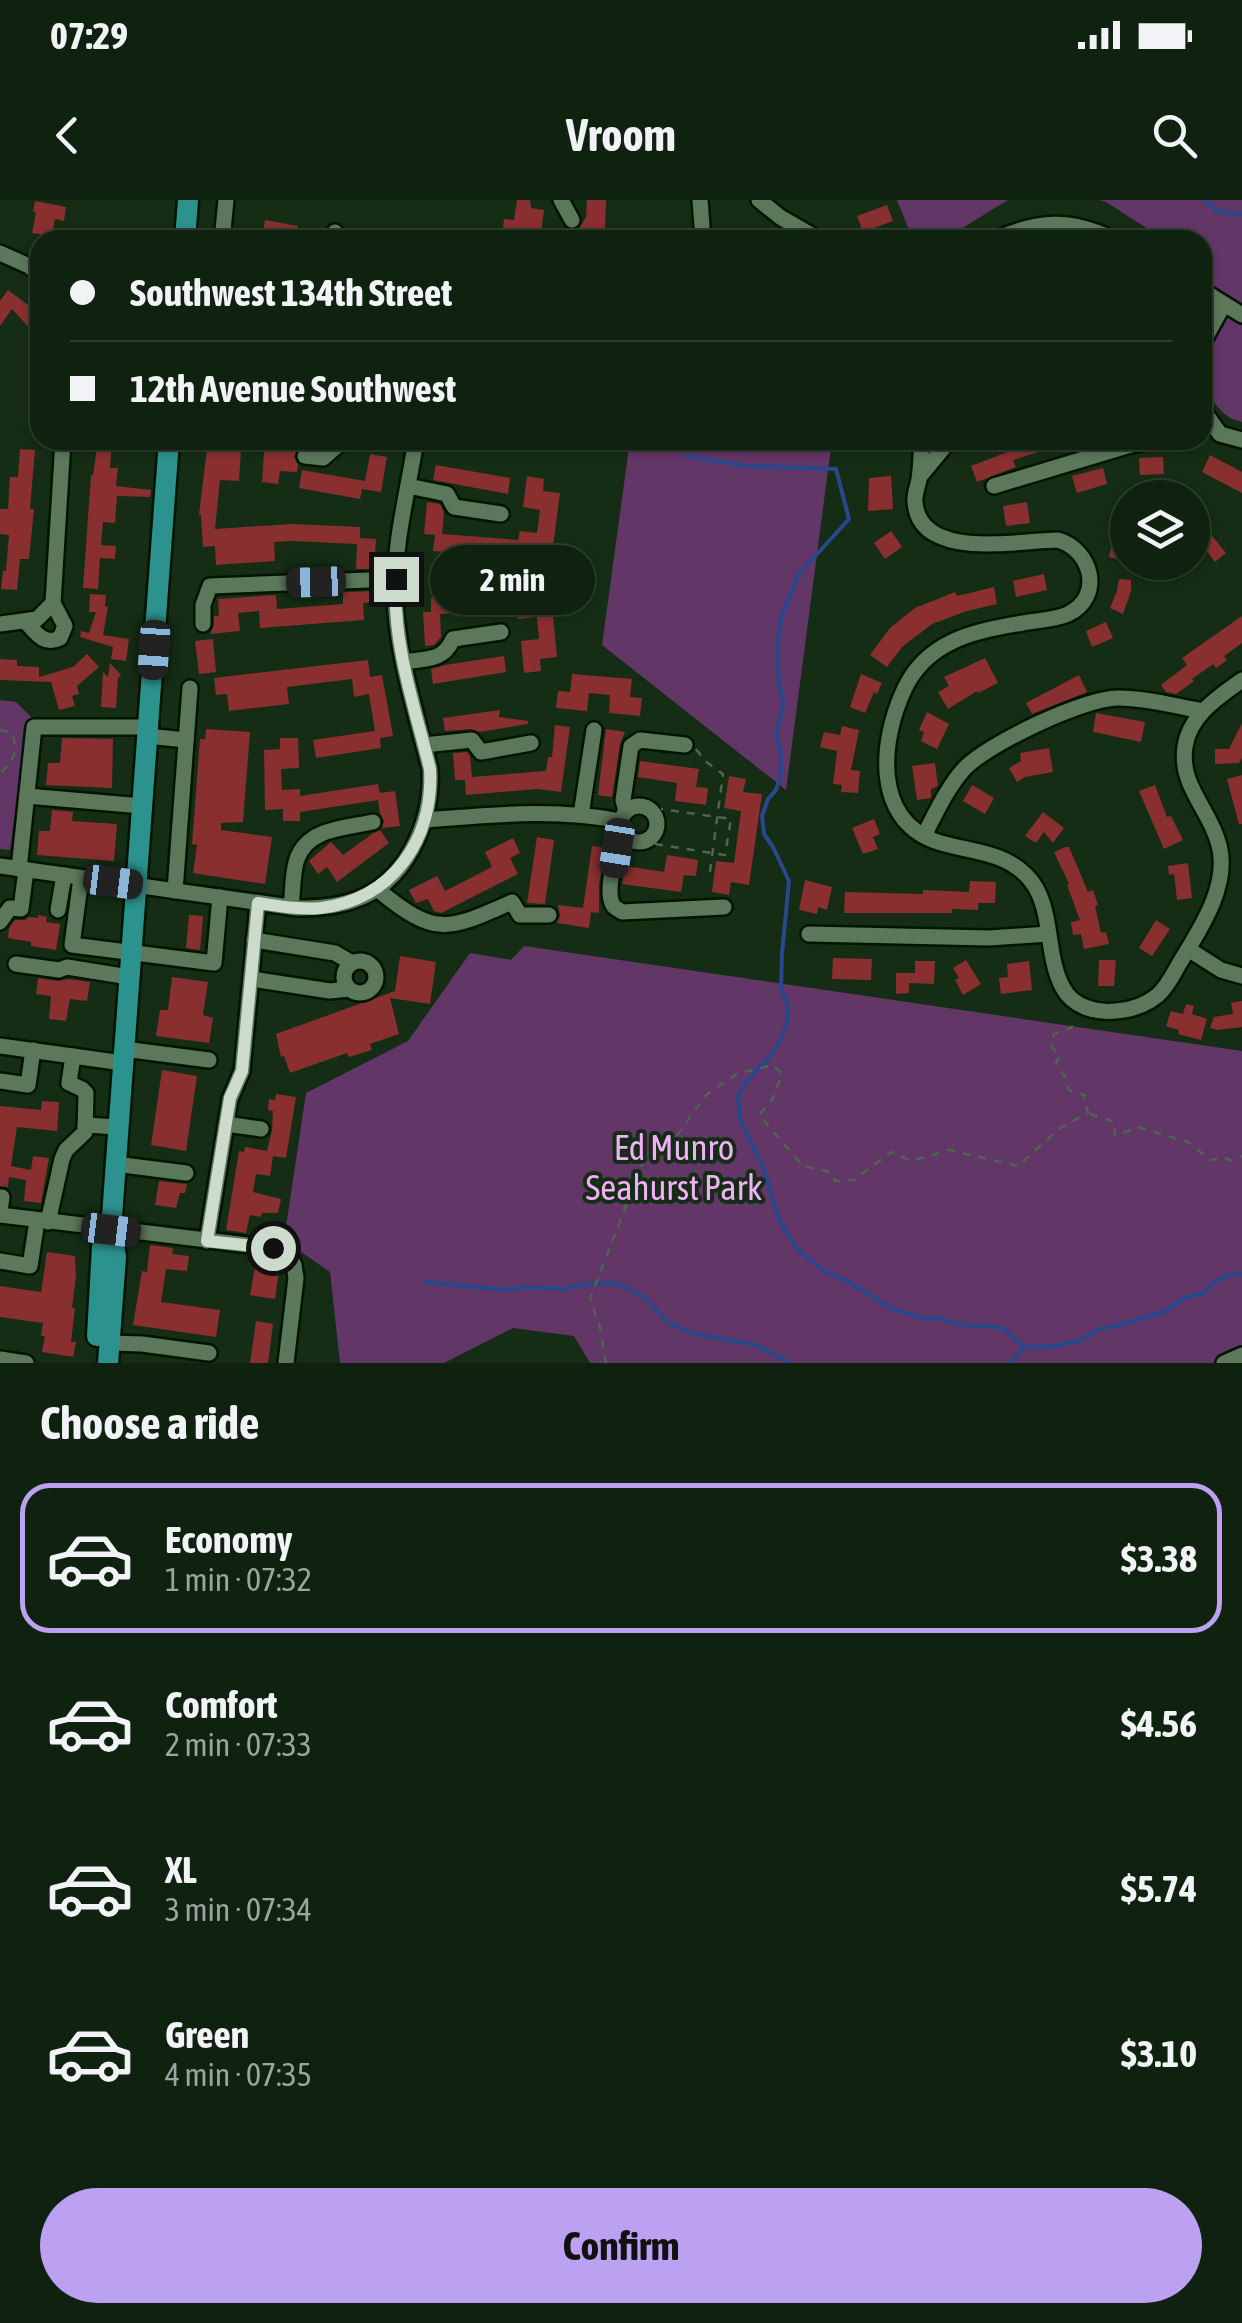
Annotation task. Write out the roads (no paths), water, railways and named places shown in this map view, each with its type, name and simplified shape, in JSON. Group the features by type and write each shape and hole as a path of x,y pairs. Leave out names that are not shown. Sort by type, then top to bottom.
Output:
{"main road":[{"path":"185,230 188,200"},
{"path":"109,1353 116,1257 111,1230 168,450"},
{"path":"96,1363 102,1247 111,1230"}],"street":[{"path":"223,230 226,200"},
{"path":"561,200 572,220"},
{"path":"700,200 702,226"},
{"path":"759,200 802,230"},
{"path":"1019,230 1049,223 1091,230"},
{"path":"0,252 30,264"},
{"path":"1212,333 1233,310"},
{"path":"1212,423 1220,434"},
{"path":"1212,434 1242,440"},
{"path":"26,622 47,641 60,638 65,626 53,603 63,450"},
{"path":"305,456 324,458 334,450"},
{"path":"0,866 291,908 336,905 378,889 415,844 425,820 431,783 404,662 395,594 398,538 414,450"},
{"path":"921,450 917,512 922,522 939,535 984,545 1046,540 1070,543 1086,560 1090,580 1085,598 1069,614 975,632 955,639 920,664 905,687 893,724 887,773 894,806 924,836 996,856 1025,874 1036,887 1063,988 1070,998 1097,1010 1131,1009 1165,988 1188,949 1214,896 1221,872 1219,844 1186,777 1185,743 1202,711 1242,680"},
{"path":"919,479 942,450"},
{"path":"994,486 1114,450"},
{"path":"408,486 447,494 454,507 502,514"},
{"path":"204,624 203,605 210,586 396,579"},
{"path":"0,624 36,619 53,603"},
{"path":"404,662 438,657 453,639 501,632"},
{"path":"175,891 190,688"},
{"path":"924,836 952,784 966,767 1008,737 1097,700 1139,699 1202,711"},
{"path":"0,922 10,908 21,909 26,796 34,727 148,732 186,740"},
{"path":"582,815 594,730"},
{"path":"424,746 472,740 481,752 531,743"},
{"path":"685,745 640,740 631,746 610,896 615,908 622,912 724,907"},
{"path":"26,796 142,806"},
{"path":"425,820 516,812 623,821"},
{"path":"291,908 297,860 306,844 325,832 373,822"},
{"path":"58,910 64,875"},
{"path":"81,878 72,945 131,954 214,963 220,897"},
{"path":"378,889 406,912 434,925 466,922 512,902 520,915 549,916"},
{"path":"207,1241 230,1098 242,1071 258,903"},
{"path":"808,934 989,938 1048,934"},
{"path":"252,979 358,994 368,992 376,979 371,965 362,961 352,963 335,953 254,940"},
{"path":"1188,949 1221,970 1242,976"},
{"path":"349,990 344,976 352,963"},
{"path":"16,964 129,977"},
{"path":"0,1046 73,1056 209,1060"},
{"path":"0,1080 28,1084 32,1050"},
{"path":"0,1261 30,1266 62,1159 85,1132 86,1093 69,1083 73,1056"},
{"path":"226,1124 262,1129"},
{"path":"86,1125 118,1127"},
{"path":"116,1164 186,1173"},
{"path":"0,1196 0,1213 273,1248 289,1254 296,1278 286,1363"},
{"path":"109,1353 142,1344 209,1353"},
{"path":"1224,1363 1242,1355"},
{"path":"0,1359 26,1363"}],"waterway":[{"path":"1205,200 1217,211 1242,214"},
{"path":"687,456 746,466 836,469 849,519 798,575 781,618 777,649 784,702 776,735 781,773 762,816 764,834 789,881 781,989 788,1018 781,1040 738,1096 740,1118 764,1170 779,1220 796,1248 825,1272 893,1309 925,1319 934,1317 958,1324 1003,1328 1024,1347 1079,1341 1099,1329 1164,1312 1184,1298 1204,1293 1226,1276 1242,1274"},
{"path":"425,1282 505,1290 622,1285 645,1298 667,1322 691,1333 756,1345 790,1363"},
{"path":"1010,1363 1024,1348"}],"park label":[{"name":"Ed Munro Seahurst Park","path":"674,1167"}]}
